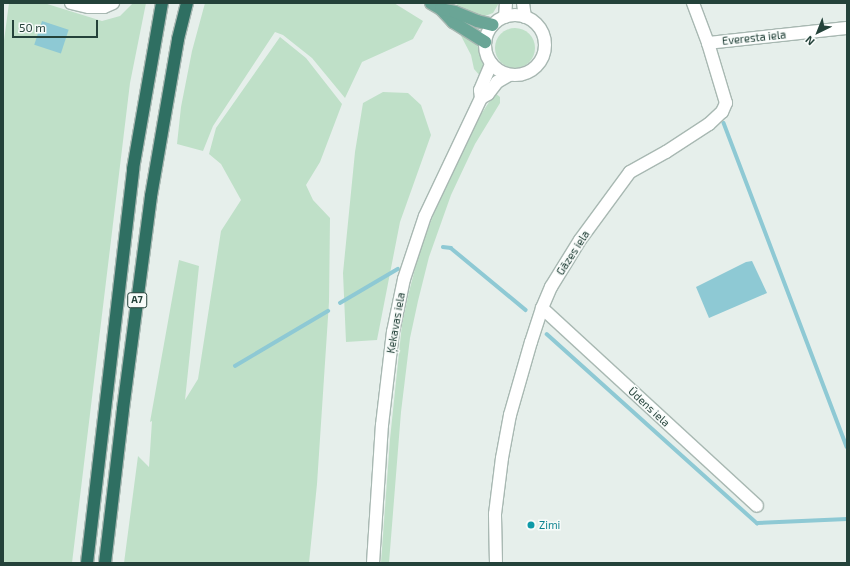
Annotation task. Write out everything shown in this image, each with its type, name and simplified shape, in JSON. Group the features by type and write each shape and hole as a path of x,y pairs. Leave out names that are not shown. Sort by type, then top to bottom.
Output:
{"highway":[{"name":"A7","path":"87,563 133,169 162,3"},
{"name":"A7","path":"105,563 123,408 151,196 178,39 187,3"}],"main road":[{"path":"436,6 477,21 493,25"},
{"path":"436,6 453,22 485,42"}],"street":[{"path":"71,3 89,7 104,7 113,3"},
{"path":"505,17 506,3"},
{"path":"523,3 525,17"},
{"name":"Gāzes iela","path":"496,563 495,514 502,458 510,415 542,308 551,288 580,240 630,172 666,152 709,124 722,112 726,104 708,43 693,3"},
{"path":"513,15 525,17 533,21 540,28 544,38 543,54 536,67 527,72 509,74 496,69 491,64 486,52 485,42 487,34 493,25 505,17 513,15"},
{"name":"Everesta iela","path":"708,43 847,28"},
{"name":"Ķekavas iela","path":"373,563 382,425 392,332 404,279 425,216 481,98 480,90 491,64"},
{"name":"Ķekavas iela","path":"481,98 488,94 497,82 509,74"},
{"name":"Ūdens iela","path":"542,308 757,506"}],"green space":[{"path":"9,3 44,3 102,21 120,16 133,3 146,3 130,83 72,563 3,563 3,48"},
{"path":"205,3 394,3 423,21 413,39 362,62 345,98 312,58 283,35 275,32 213,126 203,151 177,144 181,107 192,51"},
{"path":"454,3 499,3 493,13 485,16 473,13"},
{"path":"515,28 523,30 529,34 533,40 535,48 533,56 529,62 523,66 515,68 507,66 501,62 497,56 495,48 497,40 501,34 507,30"},
{"path":"459,32 474,42 479,48 484,66 481,77 474,69 471,55"},
{"path":"280,37 306,58 342,104 320,162 306,185 313,200 330,218 329,302 317,484 309,563 124,563 138,456 149,467 152,421 150,422 179,260 199,266 185,400 198,379 221,231 241,200 221,164 209,154 216,128"},
{"path":"383,92 408,93 421,105 431,135 400,222 377,340 346,342 343,273 355,152 363,103"},
{"path":"495,93 500,97 500,103 475,144 451,195 429,257 418,301 410,338 401,412 389,563 381,563 390,439 402,324 409,292 419,253 446,181 476,122"}],"water":[{"path":"42,21 69,30 61,53 34,45"},
{"path":"752,261 767,293 709,318 696,287 746,262"}],"waterway":[{"path":"724,123 847,446"},
{"path":"443,247 451,248 526,310"},
{"path":"340,303 398,269"},
{"path":"235,366 328,311"},
{"path":"547,334 757,523 847,519"}],"place":[{"name":"Zimi","path":"531,525"}]}
